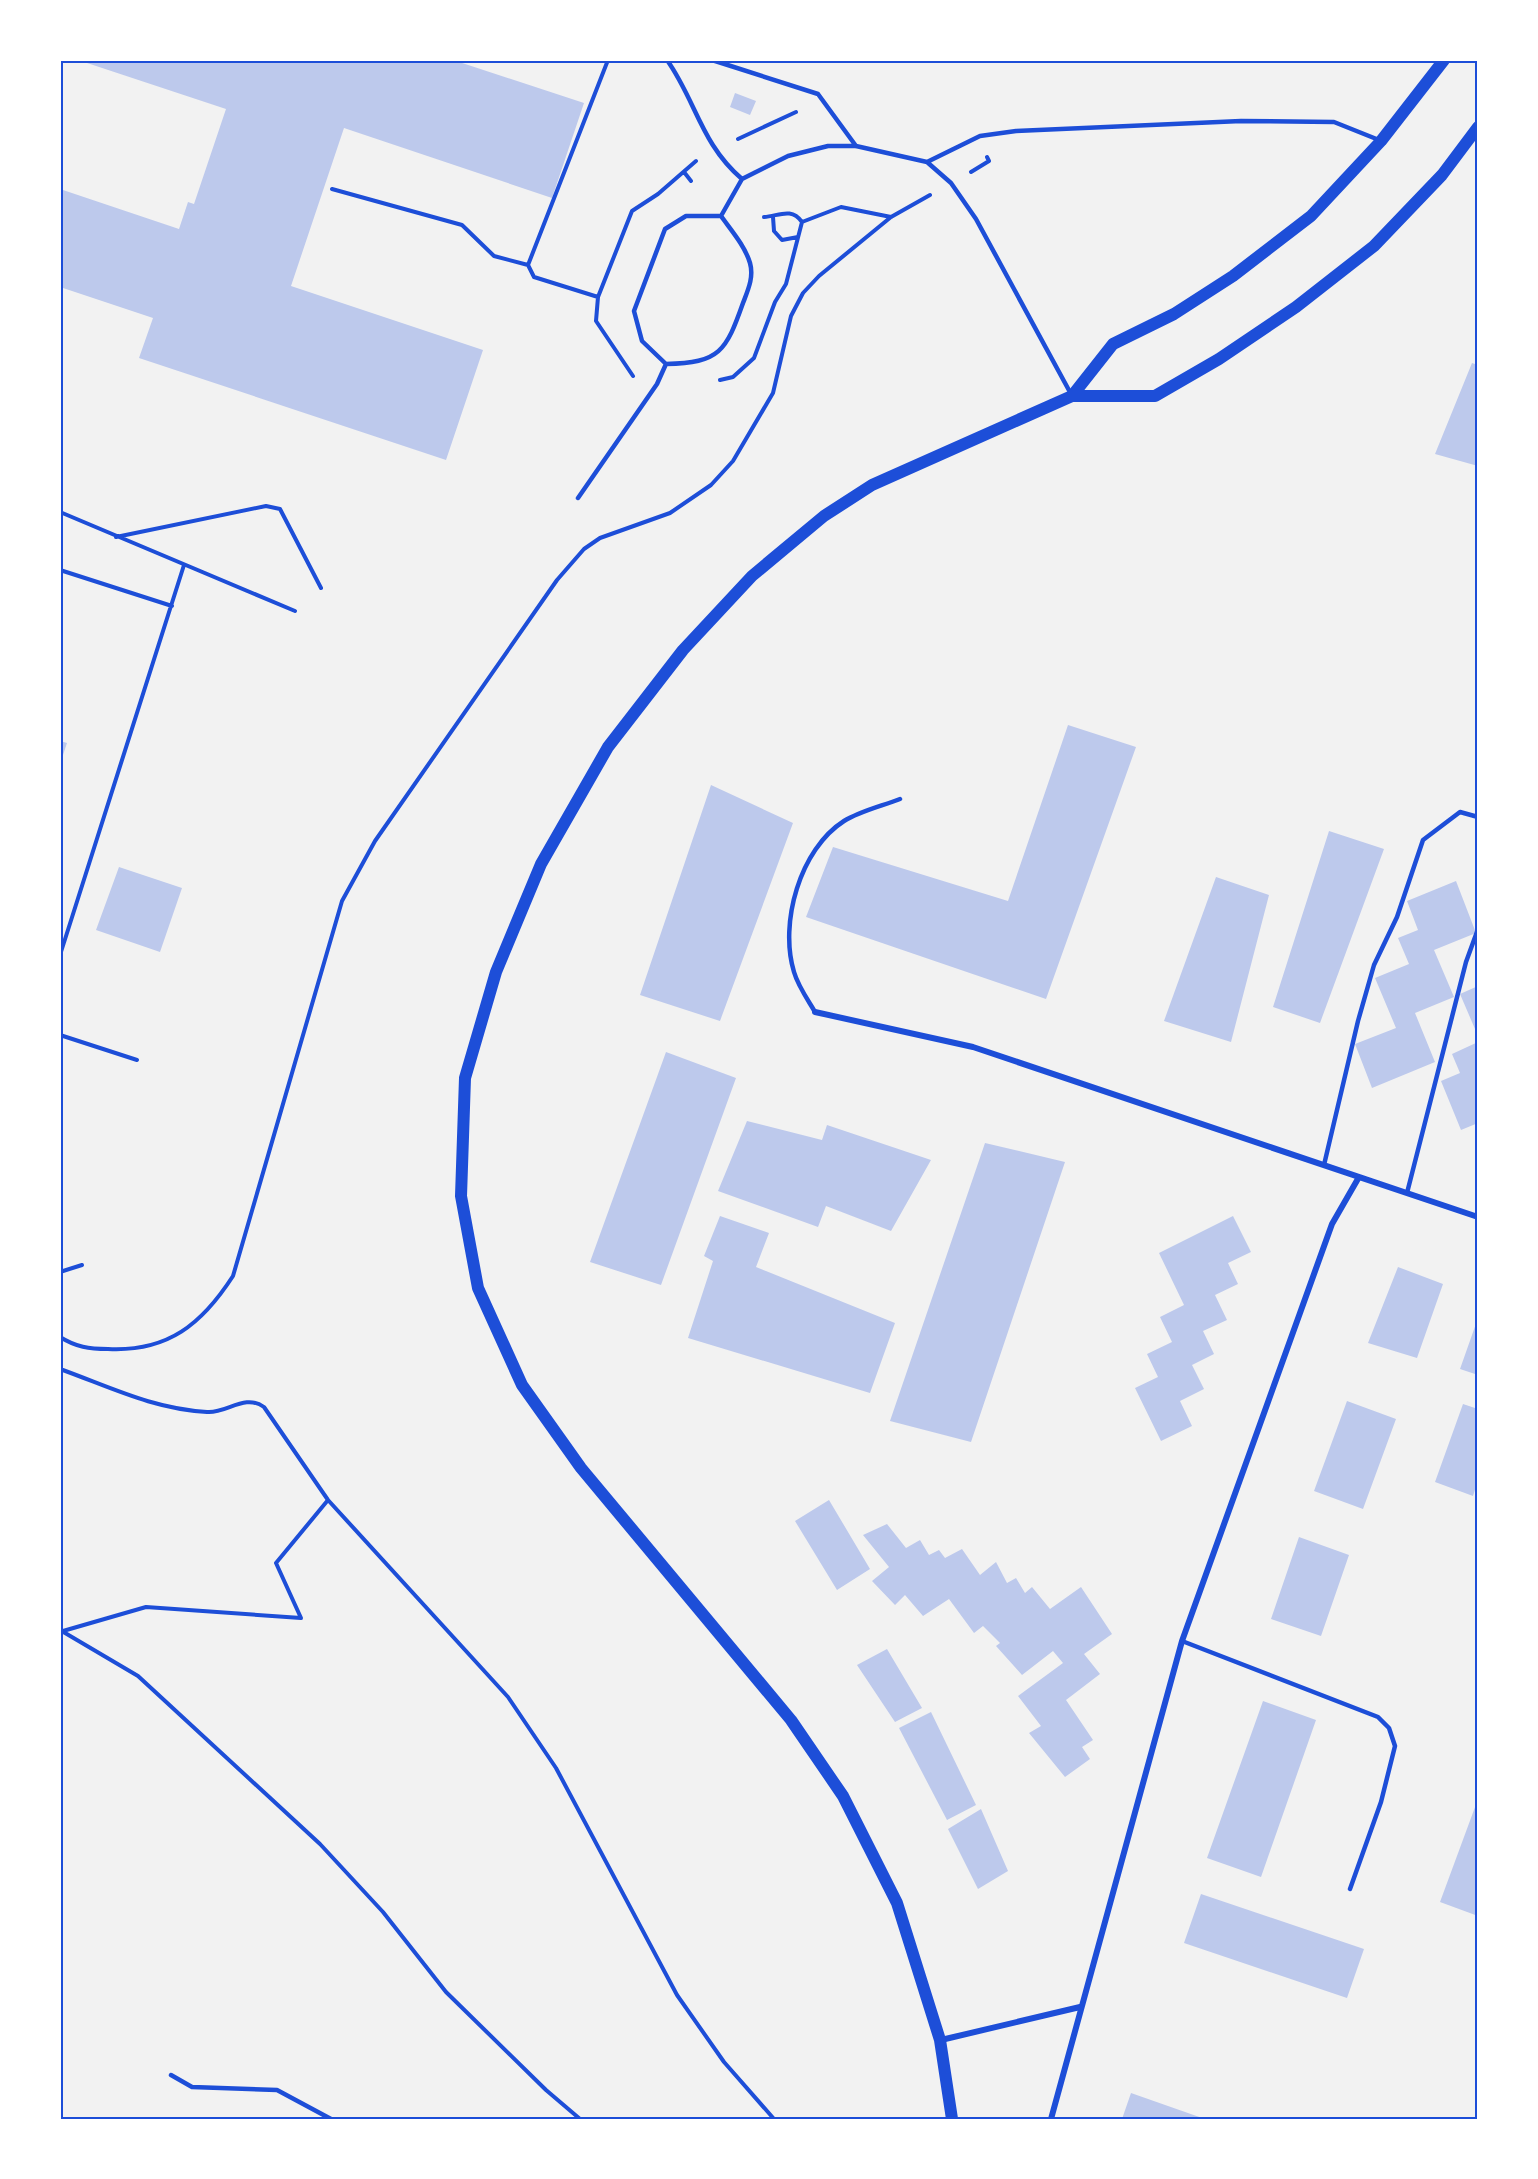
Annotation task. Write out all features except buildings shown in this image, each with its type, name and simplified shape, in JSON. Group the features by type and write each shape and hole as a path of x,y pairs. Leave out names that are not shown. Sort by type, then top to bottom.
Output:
{"main road":[{"path":"1072,396 1113,344 1174,314 1233,276 1311,216 1382,141 1444,60"},
{"path":"952,2119 940,2040 897,1903 843,1796 791,1720 580,1468 522,1385 478,1288 465,1219 461,1196 465,1078 496,972 541,864 608,747 683,651 752,576 833,509 872,484 1072,396 1155,396 1219,359 1296,307 1374,246 1442,175 1478,127"}],"street":[{"path":"815,1012 974,1047 1478,1217"},
{"path":"1051,2119 1182,1641 1332,1224 1359,1177"},
{"path":"940,2040 1080,2007"}],"lane":[{"path":"667,60 708,140 723,164 742,180"},
{"path":"712,60 818,94 856,146"},
{"path":"927,162 980,136 1028,130 1241,120 1334,122 1382,141"},
{"path":"721,216 742,180 788,156 828,146 856,146 927,162 951,183 976,219 1072,396"},
{"path":"686,216 721,216 750,264 751,280 730,341 696,363 666,364 642,341 634,311 665,229 686,216"},
{"path":"578,498 657,384 666,364"},
{"path":"815,1012 794,974 788,944 790,910 815,848 844,821 900,799"},
{"path":"1324,1165 1358,1021 1374,965 1397,917 1423,840 1460,812 1478,817"},
{"path":"1407,1193 1466,962 1478,929"},
{"path":"1182,1641 1378,1717 1389,1728 1395,1746 1381,1802 1350,1889"},
{"path":"171,2075 192,2087 277,2090 331,2119"}],"path":[{"path":"608,60 528,265 534,277 598,297 596,321 633,376"},
{"path":"731,142 805,108"},
{"path":"684,172 691,181"},
{"path":"332,189 462,225 494,256 528,265"},
{"path":"60,1336 83,1349 134,1350 153,1347 186,1328 220,1296 233,1276 342,900 375,841 557,580 584,549 618,530 670,513 711,484 733,461 773,393 791,316 803,293 819,276 891,217 916,204"},
{"path":"802,222 841,207 891,217"},
{"path":"764,217 773,217 783,212 798,217 802,222"},
{"path":"773,217 774,231 782,240 798,237"},
{"path":"713,382 733,377 754,358 775,302 786,284 802,222"},
{"path":"116,537 266,506 280,510 321,588"},
{"path":"60,512 295,611"},
{"path":"60,955 184,565"},
{"path":"60,570 172,606"},
{"path":"60,1035 137,1060"},
{"path":"60,1272 82,1265"},
{"path":"60,1369 152,1405 174,1409 213,1413 240,1403 260,1404 328,1500 508,1697 556,1768 677,1995 724,2062 774,2119"},
{"path":"61,1631 146,1607 301,1618 276,1563 328,1500"},
{"path":"61,1631 138,1676 320,1844 383,1912 446,1992 546,2090 580,2119"}]}
